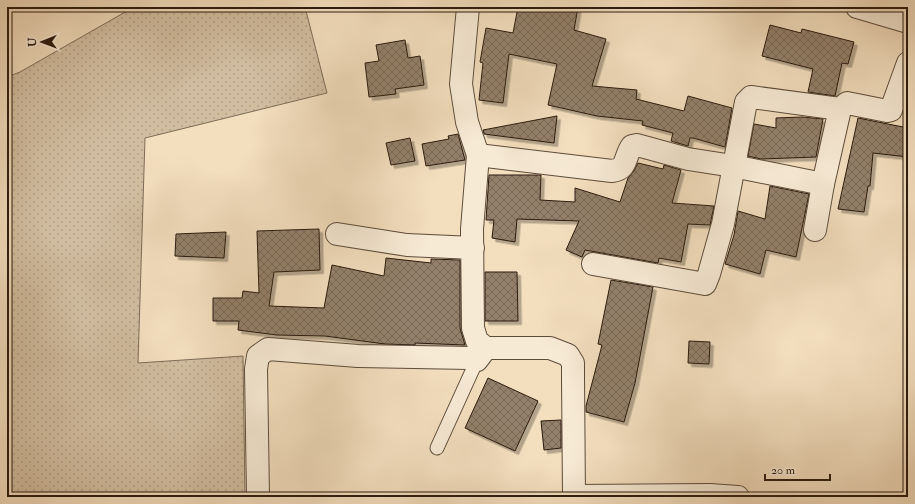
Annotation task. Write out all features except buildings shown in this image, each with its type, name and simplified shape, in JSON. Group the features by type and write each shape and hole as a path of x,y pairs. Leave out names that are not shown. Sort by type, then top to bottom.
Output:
{"street":[{"path":"468,7 461,84 466,116 478,155 472,229 473,328 482,354"},
{"path":"857,7 908,22"},
{"path":"816,230 822,184 840,108 847,103 887,111 891,110 908,63"},
{"path":"593,264 705,284 710,274 723,224 746,102 751,97 840,108"},
{"path":"478,155 612,171 619,170 624,165 629,150 632,146 637,145 688,159 733,166 822,184"},
{"path":"337,234 407,245 472,248"},
{"path":"258,497 256,369 258,356 268,349 358,356 470,358 482,354 550,348 568,354 573,363 574,496 710,495 738,497"}],"lane":[{"path":"437,448 482,354"}],"shaded area":[{"path":"134,7 305,7 327,93 145,138 138,363 243,356 245,497 7,497 7,77 20,72"}]}
